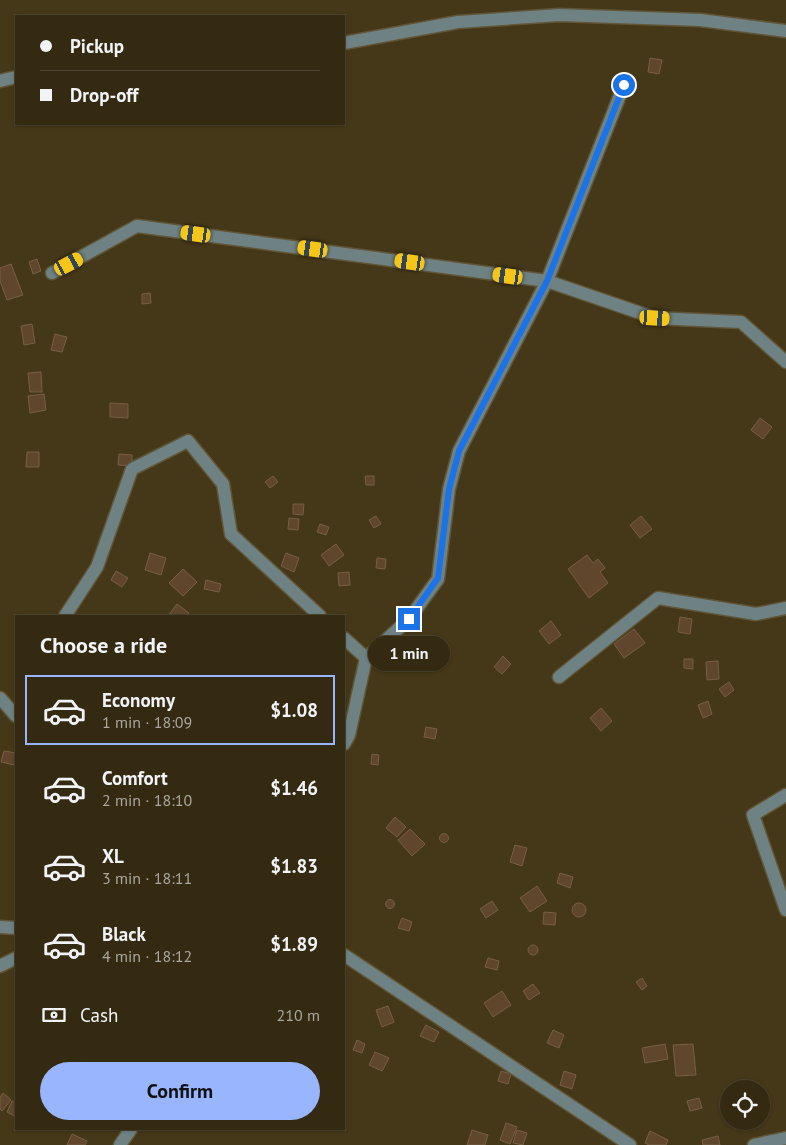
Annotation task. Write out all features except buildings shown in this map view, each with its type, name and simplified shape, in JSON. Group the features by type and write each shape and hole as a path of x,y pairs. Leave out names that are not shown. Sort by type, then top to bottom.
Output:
{"street":[{"path":"345,43 458,22 559,14 700,20 786,31"},
{"path":"0,81 15,77"},
{"path":"345,742 349,735 366,658 409,619 438,578 449,489 459,451 547,281 624,85"},
{"path":"52,273 138,226 547,281 655,318 741,322 786,362"},
{"path":"66,615 97,567 132,468 188,441 223,484 230,534 319,615"},
{"path":"560,677 658,598 756,614 786,608"},
{"path":"345,639 366,658"},
{"path":"0,698 15,714"},
{"path":"786,795 753,815 786,910"},
{"path":"0,927 15,928"},
{"path":"345,956 630,1145"},
{"path":"0,966 15,958"},
{"path":"120,1145 130,1130"},
{"path":"754,1145 786,1138"}],"route":[{"path":"409,619 438,578 449,489 459,451 547,281 624,85"}]}
